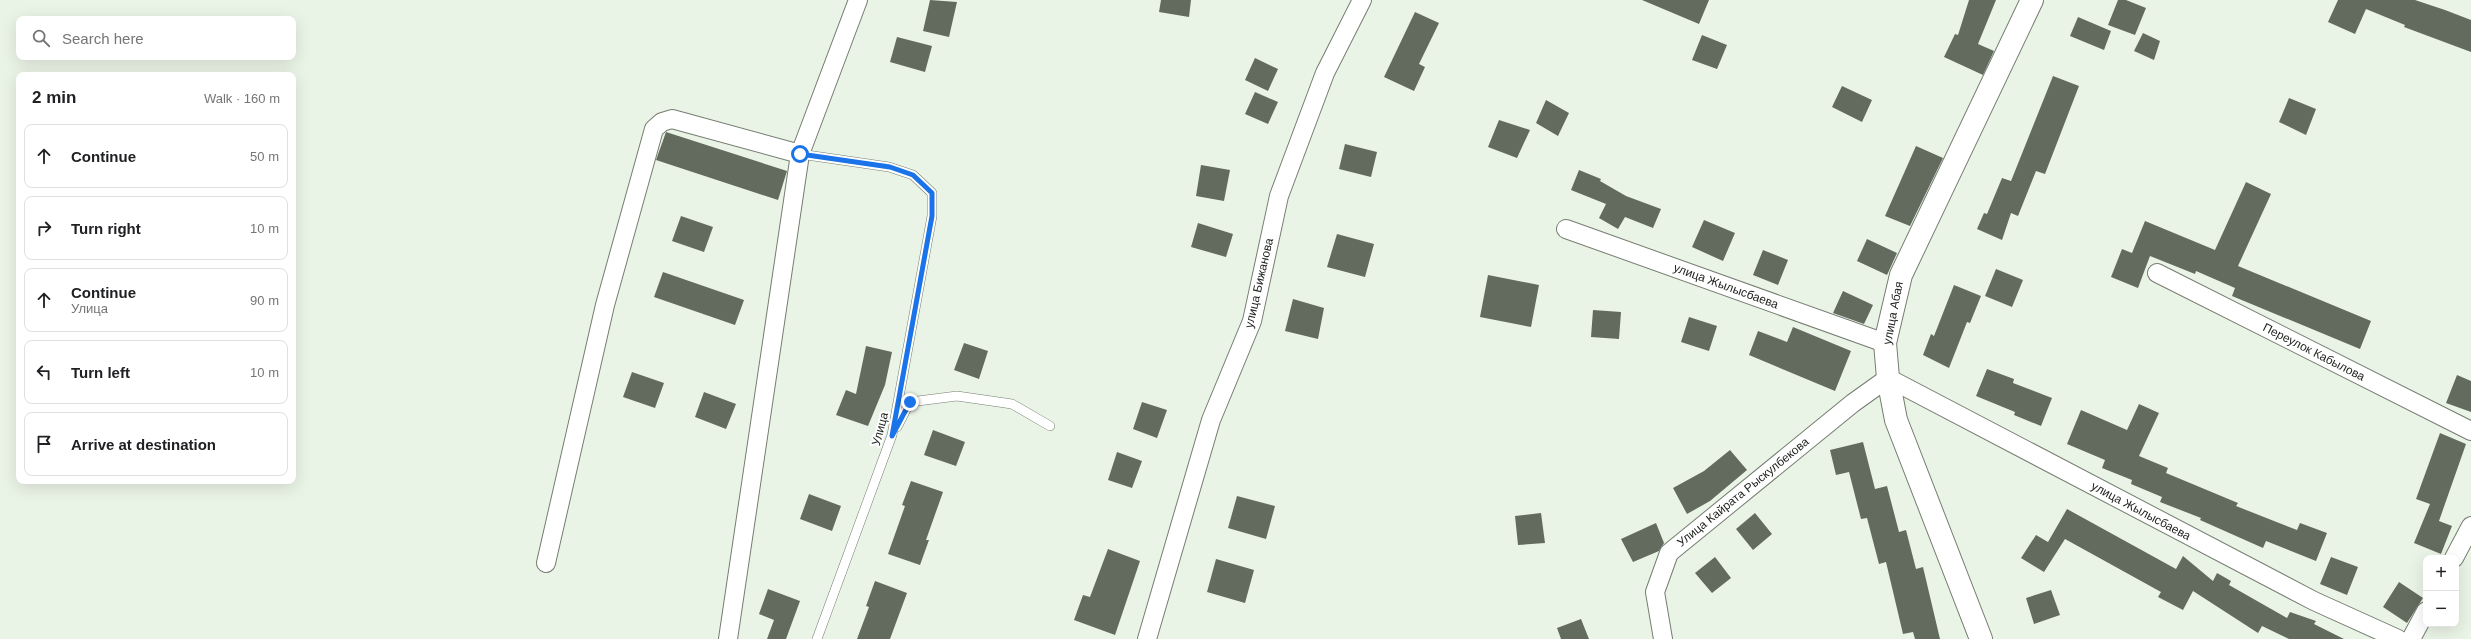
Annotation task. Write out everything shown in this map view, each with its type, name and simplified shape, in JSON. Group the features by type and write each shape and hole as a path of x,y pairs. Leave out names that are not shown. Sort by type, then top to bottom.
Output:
{"street":[{"path":"728,639 800,154 858,0"},
{"name":"улица Бижанова","path":"1147,639 1211,420 1252,322 1279,196 1325,74 1362,0"},
{"name":"улица Абая","path":"1981,639 1896,420 1888,378 1885,343 1901,275 2032,0"},
{"path":"546,563 605,305 654,129 662,122 672,119 800,154"},
{"name":"улица Жылысбаева","path":"1566,229 1885,343"},
{"name":"Переулок Кабылова","path":"2157,273 2471,431"},
{"name":"улица Жылысбаева","path":"1888,378 2314,601 2398,639"},
{"name":"Улица Кайрата Рыскулбекова","path":"1662,639 1655,592 1669,553 1852,403 1888,378"},
{"path":"2456,555 2471,526"},
{"path":"2411,639 2423,617"}],"lane":[{"name":"Улица","path":"800,154 890,167 913,175 932,193 932,216 892,436 817,639"},
{"path":"892,436 910,402 957,396 1012,404 1050,426"}],"building":[{"path":"930,0 957,2 949,37 923,31"},
{"path":"1161,0 1191,0 1189,17 1159,12"},
{"path":"1642,0 1709,0 1699,24"},
{"path":"1969,0 1996,0 1978,44 1994,51 1983,75 1944,57 1955,34 1958,35"},
{"path":"2118,0 2126,0 2146,8 2135,35 2108,25"},
{"path":"2338,0 2415,0 2471,20 2471,52 2404,27 2405,25 2366,9 2355,34 2328,22"},
{"path":"1415,12 1439,23 1419,64 1425,67 1414,91 1384,77"},
{"path":"2078,17 2111,31 2104,50 2070,36"},
{"path":"2143,33 2160,41 2154,60 2134,51"},
{"path":"1702,35 1727,45 1717,69 1692,60"},
{"path":"897,37 932,46 925,72 890,62"},
{"path":"1255,58 1278,69 1268,91 1245,80"},
{"path":"2053,76 2079,86 2045,174 2036,171 2018,216 2011,213 2002,240 1977,229 1984,213 1987,214 2002,178 2011,181"},
{"path":"1842,86 1872,100 1862,122 1832,107"},
{"path":"1255,92 1278,102 1268,124 1245,114"},
{"path":"2289,98 2316,109 2306,135 2279,122"},
{"path":"1546,100 1569,113 1558,136 1536,123"},
{"path":"1499,120 1530,130 1517,158 1488,147"},
{"path":"666,132 787,171 778,200 656,160"},
{"path":"1345,144 1377,152 1371,177 1339,169"},
{"path":"1916,146 1943,158 1910,226 1885,216"},
{"path":"1201,165 1230,170 1224,201 1196,196"},
{"path":"1579,170 1601,179 1600,181 1626,196 1661,209 1653,228 1625,217 1618,229 1599,218 1606,204 1571,190"},
{"path":"2246,182 2271,194 2238,266 2371,321 2360,349 2232,296 2235,288 2196,271 2195,274 2150,256 2138,288 2111,277 2122,249 2132,253 2145,221 2215,250"},
{"path":"681,216 713,227 704,252 672,241"},
{"path":"1704,220 1735,233 1723,261 1692,247"},
{"path":"1198,223 1233,234 1226,257 1191,247"},
{"path":"1337,234 1374,244 1365,277 1327,267"},
{"path":"1867,239 1897,253 1887,275 1857,261"},
{"path":"1763,250 1788,260 1778,285 1753,275"},
{"path":"1996,269 2023,280 2012,307 1985,296"},
{"path":"663,272 744,300 735,325 654,297"},
{"path":"1488,275 1539,285 1531,327 1480,317"},
{"path":"1954,285 1981,296 1970,323 1967,322 1949,368 1923,355 1931,334 1934,336"},
{"path":"1843,291 1873,305 1864,324 1833,313"},
{"path":"1293,299 1324,308 1318,339 1285,331"},
{"path":"1593,310 1621,312 1619,339 1591,337"},
{"path":"1689,317 1717,326 1709,351 1681,342"},
{"path":"1793,327 1851,351 1835,391 1749,355 1758,331 1787,342"},
{"path":"964,343 988,351 979,379 954,370"},
{"path":"866,346 892,352 885,385 868,426 836,415 846,390 856,394"},
{"path":"1987,369 2014,379 2013,383 2052,398 2041,426 2014,415 2015,412 1976,396"},
{"path":"632,372 664,383 655,408 623,397"},
{"path":"2457,375 2471,381 2471,412 2446,403"},
{"path":"704,392 736,404 726,429 695,417"},
{"path":"1142,402 1167,410 1157,438 1133,429"},
{"path":"2139,404 2159,413 2139,456 2168,468 2166,473 2238,503 2236,506 2297,530 2300,523 2327,533 2316,561 2266,541 2263,548 2200,520 2201,518 2160,502 2162,497 2131,484 2132,480 2102,468 2105,460 2067,444 2081,410 2127,430"},
{"path":"933,430 965,442 956,466 924,455"},
{"path":"2440,433 2466,444 2439,521 2452,526 2441,554 2414,543 2430,504 2416,499"},
{"path":"1863,442 1875,489 1887,486 1899,532 1906,530 1916,569 1923,567 1940,639 1915,639 1913,632 1903,634 1886,562 1879,564 1867,518 1861,519 1849,472 1836,475 1830,450"},
{"path":"1730,450 1747,470 1710,501 1687,514 1673,488 1704,471"},
{"path":"1117,452 1142,461 1132,488 1108,480"},
{"path":"911,481 943,492 926,540 929,540 920,565 888,554 905,506 902,505"},
{"path":"809,494 841,506 832,531 800,519"},
{"path":"1237,496 1275,506 1266,539 1228,528"},
{"path":"2067,509 2176,569 2183,556 2213,581 2217,573 2231,581 2229,585 2287,618 2290,612 2316,621 2314,624 2344,639 2289,639 2262,626 2258,633 2193,591 2183,610 2158,597 2161,592 2065,539 2044,572 2021,558 2036,535 2048,542"},
{"path":"1541,513 1545,543 1518,545 1515,516"},
{"path":"1755,513 1772,534 1753,550 1736,529"},
{"path":"1656,523 1664,543 1659,551 1633,562 1621,539"},
{"path":"1108,549 1140,561 1115,635 1074,620 1083,595 1090,597"},
{"path":"1715,557 1731,578 1712,593 1695,573"},
{"path":"2331,557 2358,567 2347,595 2320,584"},
{"path":"1216,559 1254,570 1245,603 1207,592"},
{"path":"875,581 907,593 890,639 857,639 869,607 866,606"},
{"path":"2399,582 2423,598 2407,623 2383,607"},
{"path":"768,589 800,601 786,639 767,639 774,620 759,614"},
{"path":"2051,590 2060,615 2034,624 2026,598"},
{"path":"1581,619 1589,639 1561,639 1557,628"}],"route":[{"path":"800,154 890,167 913,175 932,193 932,216 892,436 910,402"}]}
